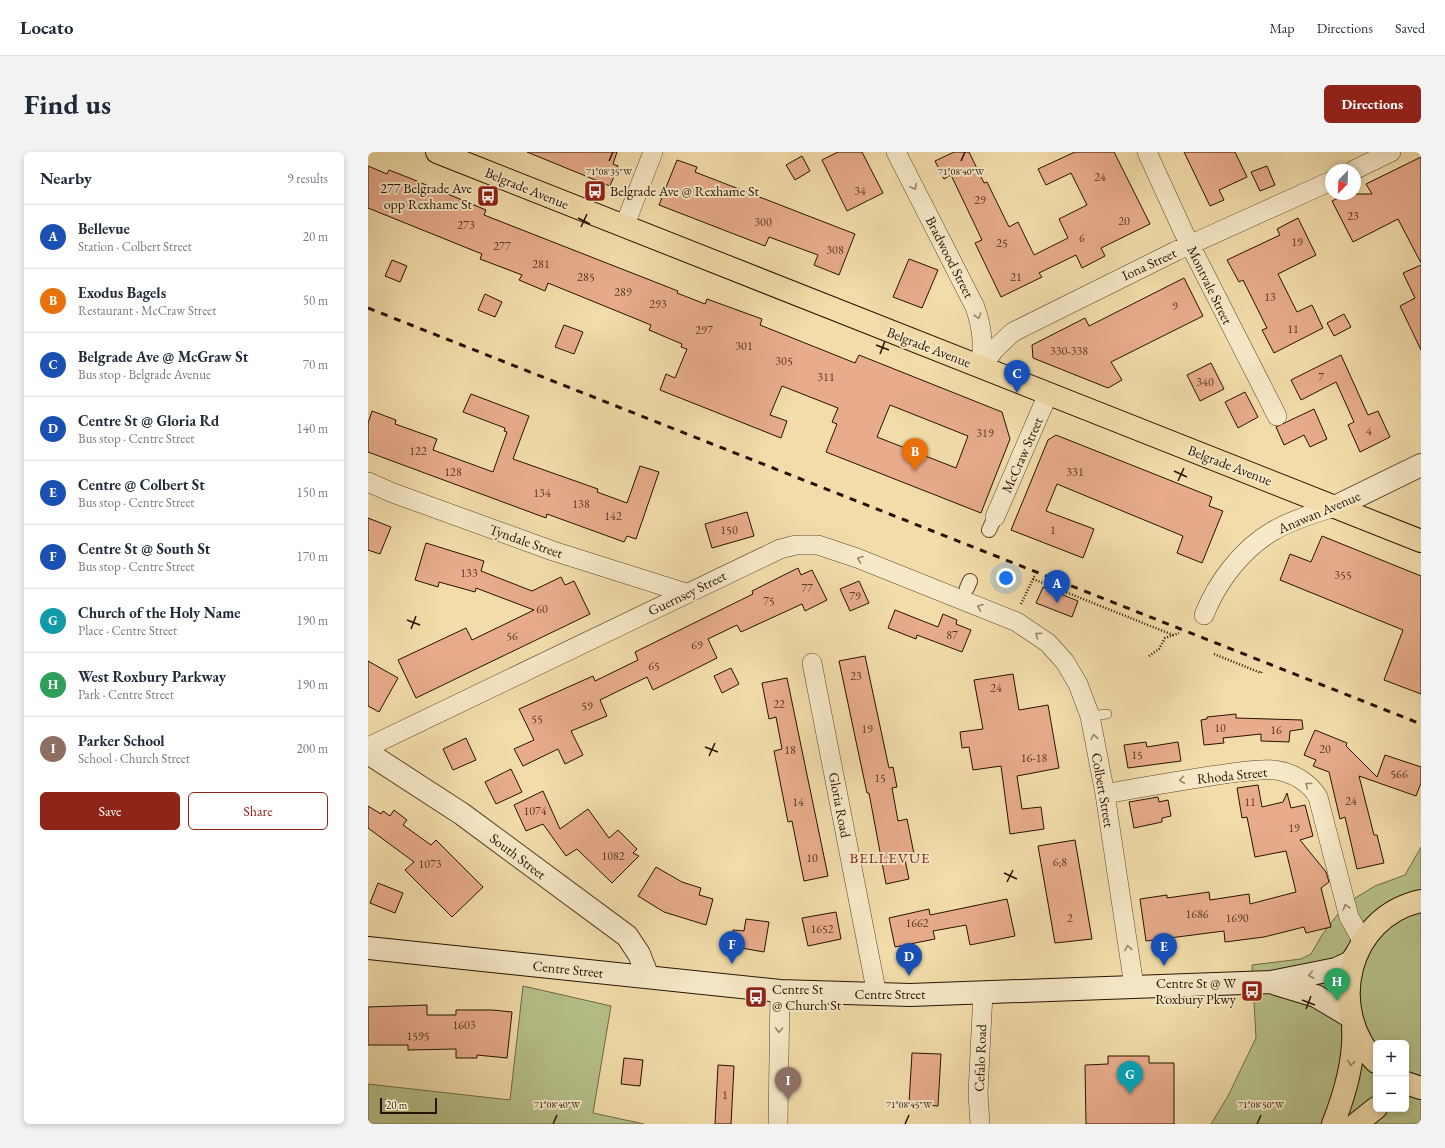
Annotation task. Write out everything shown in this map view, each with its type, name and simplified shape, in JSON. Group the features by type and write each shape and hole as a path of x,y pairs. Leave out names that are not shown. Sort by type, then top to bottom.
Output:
{"main road":[{"name":"Belgrade Avenue","path":"437,152 1421,541"},
{"name":"Anawan Avenue","path":"1335,506 1421,466"},
{"name":"South Street","path":"368,753 462,814 627,936 639,954 648,977"},
{"path":"1333,1124 1348,1078 1353,1043 1352,1020 1348,991 1351,972 1360,948 1370,932 1387,916 1407,905 1421,900"},
{"name":"Centre Street","path":"368,948 780,991 877,994 983,993 1134,986 1271,982 1336,969 1351,962 1360,948"},
{"name":"Centre Street","path":"1271,982 1316,996 1352,1020"},
{"path":"1352,1020 1362,1045 1373,1058"},
{"path":"1409,1084 1421,1089"},
{"path":"1409,1091 1421,1089"},
{"path":"1356,1124 1373,1110"}],"street":[{"path":"624,227 653,152"},
{"name":"Bradwood Street","path":"896,152 975,307 982,326 983,344 980,367"},
{"name":"Montvale Street","path":"1146,152 1190,246 1276,416"},
{"path":"1361,166 1382,154"},
{"name":"Iona Street","path":"980,367 995,349 1014,332 1120,278 1325,184"},
{"name":"McCraw Street","path":"992,523 1048,394"},
{"name":"Tyndale Street","path":"368,482 393,493 554,551 686,593"},
{"name":"Anawan Avenue","path":"1204,615 1216,590 1226,576 1259,540 1288,523 1335,506"},
{"name":"Guernsey Street","path":"368,747 686,593 780,549 796,545 818,545 1017,616"},
{"name":"Colbert Street","path":"1017,616 1048,643 1065,662 1099,715 1105,794 1134,986"},
{"name":"Gloria Road","path":"812,663 877,994"},
{"name":"Rhoda Street","path":"1105,794 1168,782 1262,770 1276,770 1290,774 1303,781 1313,789 1318,797 1349,917 1360,948"},
{"path":"778,1124 780,991"},
{"name":"Cefalo Road","path":"980,1124 978,1093 983,993"}],"path":[{"path":"1017,616 1035,575"},
{"path":"1033,579 1173,635"},
{"path":"1148,656 1159,649 1165,638 1179,633"},
{"path":"1214,654 1261,674 1262,672"}],"green space":[{"path":"1421,847 1421,1124 1211,1124 1228,1096 1256,1038 1252,965 1301,959 1311,954 1322,935 1338,914 1352,900 1375,886 1405,875"},
{"path":"523,986 611,1006 593,1113 644,1124 368,1124 368,1084 510,1100"}],"building":[{"path":"527,152 617,152 613,164 618,166 610,186"},
{"path":"838,152 862,152 883,193 847,211 822,160"},
{"path":"954,152 969,152 984,183 987,182 1009,227 1018,222 1034,255 1068,238 1059,219 1087,205 1071,173 1046,185 1038,169 1075,152 1114,152 1150,224 1101,248 1105,256 1082,268 1076,255 1039,273 1042,277 1001,297 975,243 982,240 951,175 944,179 935,161"},
{"path":"1184,152 1235,152 1247,177 1219,190 1224,200 1210,206"},
{"path":"802,156 810,171 795,180 786,165"},
{"path":"1421,157 1421,263 1398,219 1353,242 1332,201 1361,200 1361,194 1372,194 1366,184"},
{"path":"677,160 697,167 695,172 855,234 839,275 814,265 818,255 769,237 765,246 659,205"},
{"path":"368,166 387,174 389,170 486,210 484,215 678,291 677,293 705,304 707,299 762,319 760,325 855,363 859,355 1002,412 1010,439 981,513 826,452 837,424 832,422 838,408 782,386 770,415 787,421 781,438 660,390 666,374 675,378 687,349 681,347 682,344 649,330 651,325 548,283 545,291 519,280 522,275 480,259 482,254 368,208","holes":["890,405 968,436 956,468 877,437"]},
{"path":"1267,166 1275,185 1260,191 1251,172"},
{"path":"1298,218 1316,255 1278,274 1297,312 1312,305 1323,328 1274,353 1262,330 1267,328 1243,280 1239,282 1227,260 1280,235 1277,229"},
{"path":"909,259 938,270 922,308 893,297"},
{"path":"392,260 407,266 400,282 385,276"},
{"path":"1421,265 1421,350 1400,306 1415,298 1403,273"},
{"path":"1184,278 1203,316 1111,362 1122,380 1108,388 1033,358 1032,345 1085,318 1089,326"},
{"path":"485,294 502,302 495,317 478,310"},
{"path":"1344,314 1351,327 1334,336 1327,323"},
{"path":"564,325 583,332 574,354 555,347"},
{"path":"1341,355 1368,415 1378,411 1390,437 1360,452 1348,425 1354,422 1336,382 1301,400 1291,380"},
{"path":"1211,363 1224,389 1200,401 1187,375"},
{"path":"1245,392 1258,417 1238,428 1225,402"},
{"path":"471,394 529,416 513,459 598,489 597,492 627,503 640,466 659,472 636,539 627,536 624,542 547,514 546,518 368,452 368,423 372,411 396,420 395,424 437,439 433,450 493,472 507,432 504,431 505,428 463,412"},
{"path":"1314,409 1327,439 1310,447 1304,435 1284,445 1276,427"},
{"path":"1056,435 1212,497 1209,506 1223,511 1202,563 1177,553 1183,536 1057,484 1046,511 1094,529 1083,558 1011,530 1048,440"},
{"path":"747,512 754,536 712,548 705,524"},
{"path":"368,518 391,527 380,554 368,550"},
{"path":"1322,536 1421,576 1421,694 1384,680 1403,630 1280,580 1290,554 1311,562"},
{"path":"426,543 484,561 481,571 532,591 561,577 565,585 574,581 590,614 416,698 398,660 466,628 472,640 534,610 476,588 475,592 439,582 438,587 415,580"},
{"path":"798,568 801,575 812,570 827,600 805,611 802,604 741,632 737,625 708,639 717,658 653,690 647,677 600,700 607,716 571,731 583,755 565,764 558,749 523,766 514,749 534,740 519,709 593,676 595,681 638,660 635,652 753,594 752,591"},
{"path":"859,581 869,603 850,611 840,589"},
{"path":"1043,587 1078,601 1072,617 1036,603"},
{"path":"895,610 938,627 943,614 957,620 956,624 971,630 962,652 917,635 916,639 888,628"},
{"path":"865,656 889,768 893,767 897,787 892,788 898,821 907,819 914,854 904,855 909,879 886,884 869,793 867,793 839,661"},
{"path":"368,661 398,678 379,712 368,706"},
{"path":"731,668 739,684 722,693 714,676"},
{"path":"1013,674 1019,710 1048,705 1059,768 1017,776 1022,809 1041,807 1044,829 1010,834 1001,766 973,770 969,747 962,748 960,732 983,729 974,680"},
{"path":"787,678 828,876 804,881 792,821 788,822 774,751 782,749 776,717 769,719 762,683"},
{"path":"1236,714 1236,718 1302,720 1303,729 1290,731 1289,742 1261,741 1261,734 1223,738 1224,743 1204,745 1201,720 1207,719 1207,717"},
{"path":"1315,730 1347,743 1346,746 1377,777 1385,755 1421,767 1421,783 1416,796 1359,776 1374,835 1377,835 1384,863 1357,869 1345,817 1340,819 1329,772 1313,766 1316,760 1304,755"},
{"path":"466,738 476,760 453,770 443,749"},
{"path":"1146,742 1147,747 1178,742 1181,761 1128,768 1124,745"},
{"path":"511,769 522,792 496,804 485,782"},
{"path":"1258,785 1262,807 1283,802 1287,793 1291,808 1305,805 1313,836 1300,840 1326,872 1329,882 1321,888 1331,927 1306,933 1304,927 1264,937 1225,942 1224,931 1146,941 1140,899 1167,895 1167,898 1209,892 1210,900 1249,894 1250,904 1296,892 1286,851 1255,857 1247,817 1242,818 1237,788"},
{"path":"543,791 560,829 588,809 609,838 618,830 637,849 633,853 639,856 612,883 577,849 566,856 543,824 526,831 514,805"},
{"path":"1158,797 1159,802 1168,800 1171,816 1162,818 1162,822 1134,828 1129,802"},
{"path":"368,806 381,814 383,811 390,816 394,810 407,820 403,825 431,845 436,840 483,887 452,917 405,870 414,862 368,828"},
{"path":"1075,840 1092,939 1055,943 1038,846"},
{"path":"656,867 682,882 701,888 699,895 713,899 706,925 664,912 638,896"},
{"path":"378,883 403,893 395,913 370,903"},
{"path":"1007,899 1015,936 970,945 966,925 933,931 935,939 895,947 889,918 929,909 930,915"},
{"path":"836,912 841,939 808,946 802,918"},
{"path":"746,919 769,922 764,952 730,946 733,930 744,931"},
{"path":"427,1005 427,1015 456,1015 456,1010 492,1010 512,1012 507,1058 477,1055 477,1058 456,1058 456,1049 408,1050 408,1045 368,1045 368,1007"},
{"path":"912,1053 941,1054 938,1106 909,1104"},
{"path":"1108,1056 1149,1056 1149,1063 1174,1063 1174,1124 1086,1124 1085,1065 1108,1064"},
{"path":"624,1058 643,1060 640,1086 621,1084"},
{"path":"718,1065 734,1066 731,1124 715,1124"}],"railway":[{"path":"368,308 1421,724"}],"place":[{"name":"Belgrade Ave @ Rexhame St","path":"595,191"},
{"name":"277 Belgrade Ave opp Rexhame St","path":"488,196"},
{"name":"Belgrade Ave @ McGraw St","path":"1017,393"},
{"name":"Exodus Bagels","path":"915,471"},
{"name":"Bellevue","path":"1057,603"},
{"name":"Centre St @ South St","path":"732,964"},
{"name":"Centre @ Colbert St","path":"1164,966"},
{"name":"Centre St @ Gloria Rd","path":"909,976"},
{"name":"Centre St @ W Roxbury Pkwy","path":"1252,991"},
{"name":"Centre St @ Church St","path":"756,997"},
{"name":"West Roxbury Parkway","path":"1337,1001"},
{"name":"Church of the Holy Name","path":"1130,1094"},
{"name":"Parker School","path":"788,1100"}],"district":[{"name":"BELLEVUE","path":"890,858"}]}
